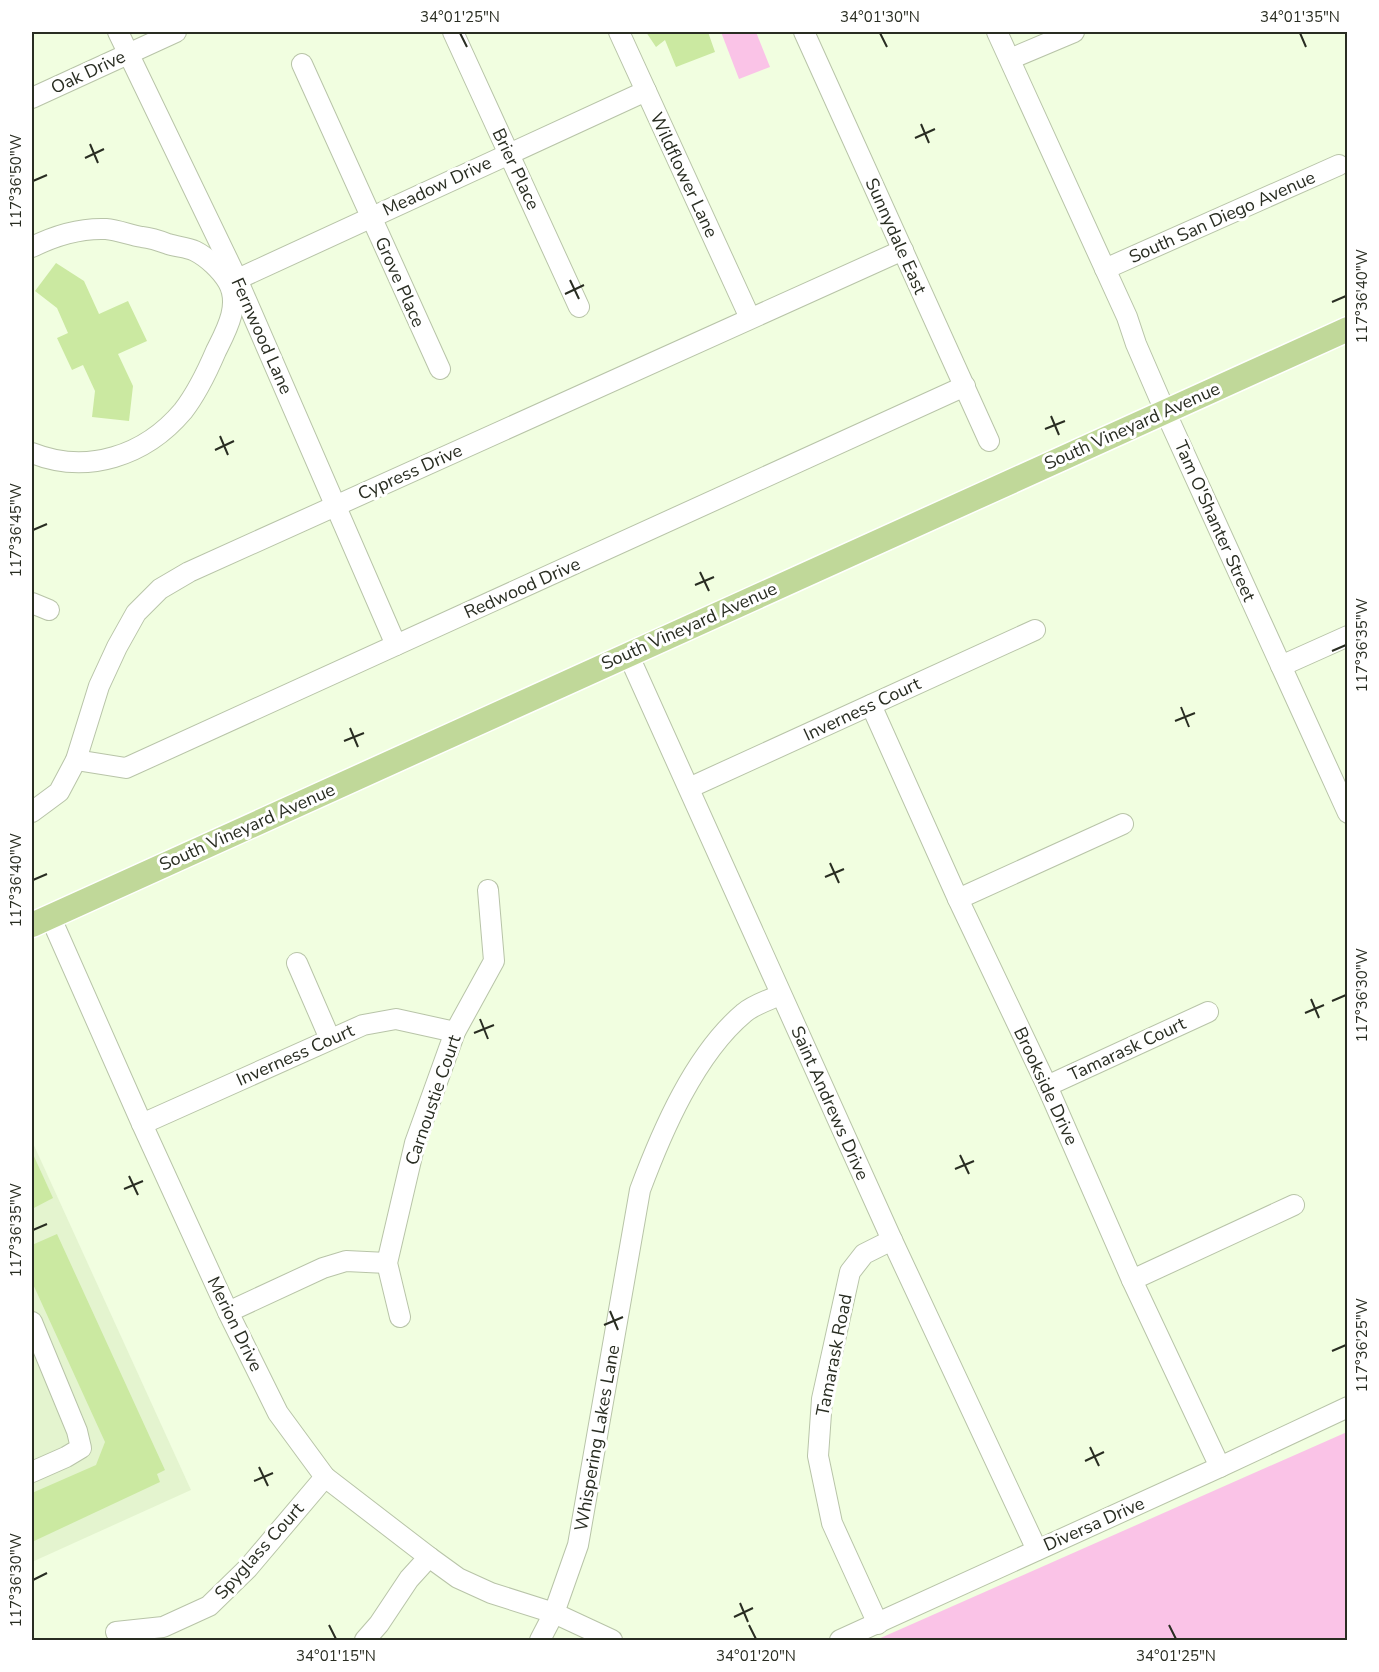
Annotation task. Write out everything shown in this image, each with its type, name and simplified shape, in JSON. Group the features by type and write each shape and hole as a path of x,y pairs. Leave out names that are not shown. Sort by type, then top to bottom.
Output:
{"main road":[{"name":"South Vineyard Avenue","path":"41,920 1347,328"}],"street":[{"name":"Fernwood Lane","path":"118,32 336,506 396,645"},
{"name":"Oak Drive","path":"32,98 176,32"},
{"name":"Brier Place","path":"453,32 579,307"},
{"name":"Wildflower Lane","path":"619,32 750,318"},
{"name":"Sunnydale East","path":"804,32 989,441"},
{"name":"Tam O'Shanter Street","path":"998,32 1105,269 1165,411 1347,813"},
{"path":"1010,59 1074,32"},
{"name":"Grove Place","path":"302,64 440,369"},
{"name":"Meadow Drive","path":"233,281 509,152 646,91"},
{"name":"South San Diego Avenue","path":"1105,269 1339,165"},
{"path":"32,247 60,235 106,229 194,250 233,281 231,322 206,374 183,410 152,440 132,451 93,463 69,463 47,459 32,453"},
{"name":"Cypress Drive","path":"32,812 59,792 76,760 99,686 117,647 136,613 160,589 189,572 903,250"},
{"name":"Redwood Drive","path":"76,760 126,768 965,386"},
{"name":"Inverness Court","path":"689,788 1035,630"},
{"path":"1281,666 1347,636"},
{"name":"Saint Andrews Drive","path":"628,654 780,995 1037,1550"},
{"name":"Brookside Drive","path":"871,705 958,899 1047,1086 1132,1280 1220,1467"},
{"path":"958,899 1123,824"},
{"name":"Carnoustie Court","path":"400,1317 387,1263 415,1143 455,1032 494,961 488,890"},
{"name":"Merion Drive","path":"41,920 142,1124 228,1312 278,1413 325,1477 458,1578 554,1613"},
{"path":"297,963 330,1039"},
{"name":"Whispering Lakes Lane","path":"540,1641 554,1613 578,1545 640,1190 656,1146 710,1048 745,1012 780,995"},
{"name":"Tamarask Court","path":"1047,1086 1208,1012"},
{"name":"Inverness Court","path":"142,1124 363,1025 396,1019 455,1032"},
{"path":"1132,1280 1294,1205"},
{"name":"Tamarask Road","path":"878,1624 832,1523 818,1456 822,1399 850,1272 864,1254 892,1240"},
{"path":"228,1312 324,1268 346,1262 387,1263"},
{"path":"32,1322 77,1431 81,1448 32,1472"},
{"name":"Diversa Drive","path":"840,1641 1347,1407"},
{"name":"Spyglass Court","path":"116,1632 163,1627 209,1606 248,1568 325,1477"},
{"path":"365,1641 409,1578 429,1557"},
{"path":"554,1613 612,1641"}],"shaded area":[{"path":"721,32 756,32 770,67 739,79"},
{"path":"32,1141 191,1490 32,1562"},
{"path":"1347,1432 1347,1640 876,1640"}],"building":[{"path":"646,32 708,32 715,52 676,67 665,40 656,47"},
{"path":"56,263 84,281 99,314 128,301 147,341 118,354 133,386 129,421 92,417 95,391 83,365 72,370 57,338 68,333 57,308 35,291"},
{"path":"32,1152 53,1198 32,1209"},
{"path":"57,1234 165,1470 157,1474 160,1482 32,1542 32,1493 96,1465 105,1442 32,1282 32,1245"}]}
